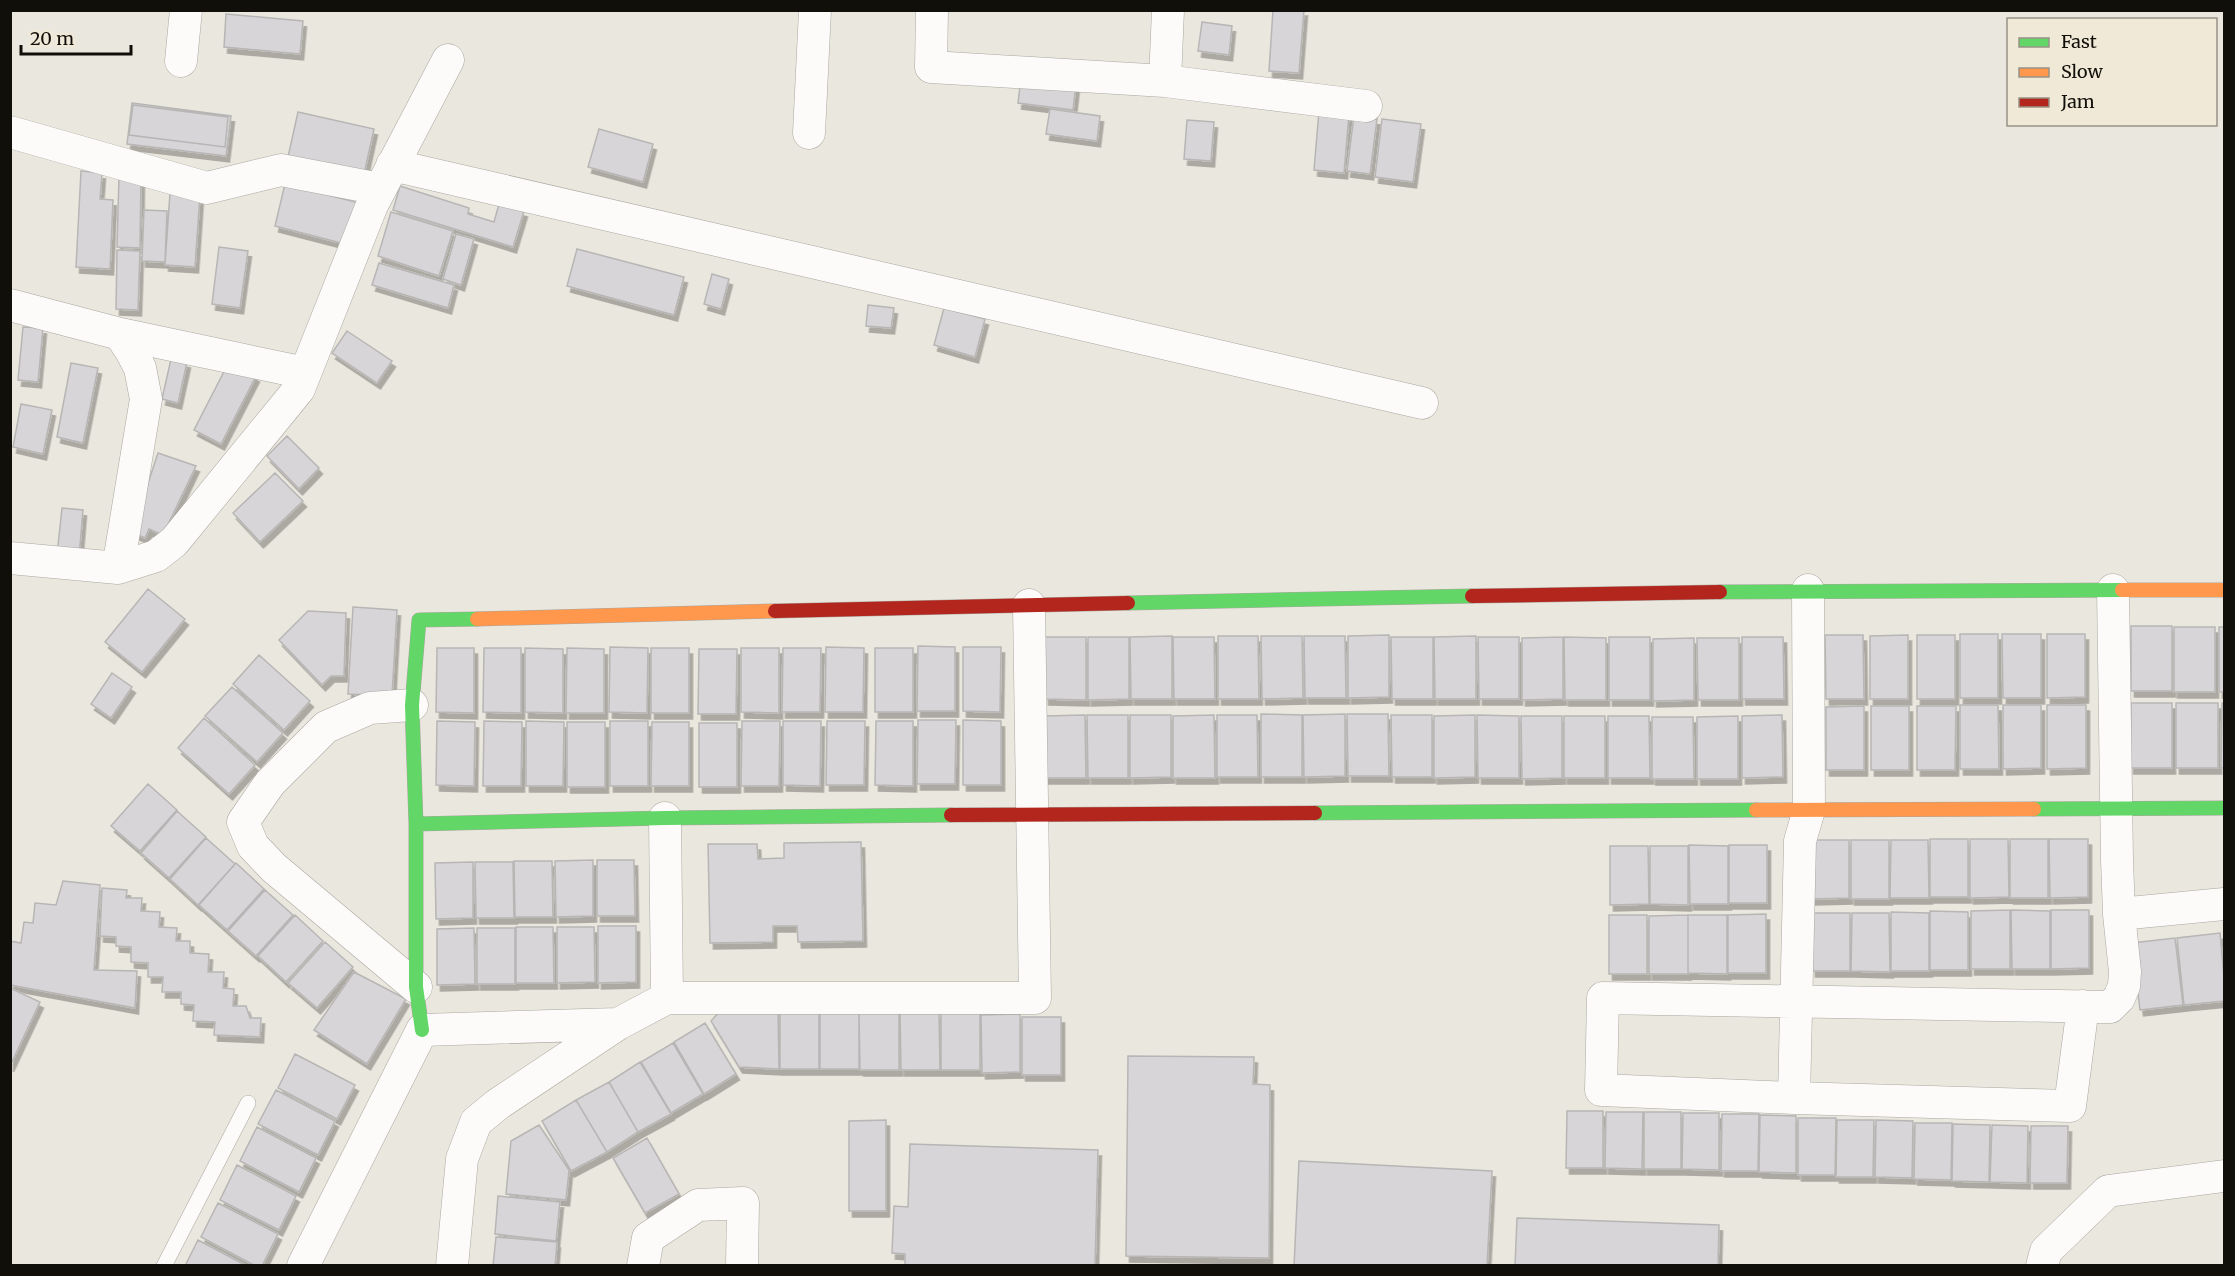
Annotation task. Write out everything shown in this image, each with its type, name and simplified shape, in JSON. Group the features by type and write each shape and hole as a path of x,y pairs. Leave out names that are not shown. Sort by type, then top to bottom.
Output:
{"street":[{"path":"181,62 186,10"},
{"path":"809,133 815,10"},
{"path":"932,10 931,67 1165,81 1366,106"},
{"path":"1165,81 1168,10"},
{"path":"10,558 118,568 156,556 174,542 299,389 386,177 448,60"},
{"path":"10,132 207,188 281,170 386,177 1422,403"},
{"path":"10,305 120,334 305,373"},
{"path":"118,568 146,399 140,368 120,334"},
{"path":"303,1266 422,1029 416,987 417,825 412,705 418,620 1029,605 1808,590 2224,590"},
{"path":"1794,1098 1800,841 1809,810 1808,590"},
{"path":"2083,1006 2070,1106 1601,1090 1603,998 1796,1002 2083,1006 2110,1007 2119,998 2124,986 2125,972 2119,914 2113,590"},
{"path":"452,1266 462,1160 476,1122 498,1104 618,1024 667,998 1035,998 1029,605"},
{"path":"412,705 370,708 326,727 270,783 243,822 253,846 274,868 416,987"},
{"path":"417,825 665,818 1033,814 2224,808"},
{"path":"665,818 667,998"},
{"path":"2119,914 2224,904"},
{"path":"422,1029 618,1024"},
{"path":"2042,1266 2046,1251 2108,1191 2224,1176"},
{"path":"643,1266 648,1238 698,1205 743,1203 742,1266"}],"lane":[{"path":"164,1266 248,1103"}],"building":[{"path":"1273,10 1304,10 1299,73 1269,71"},
{"path":"226,14 303,21 300,54 224,47"},
{"path":"1202,22 1232,26 1229,55 1198,51"},
{"path":"1021,77 1076,84 1073,110 1018,103"},
{"path":"132,103 231,116 226,156 127,144"},
{"path":"133,105 228,117 225,147 129,135"},
{"path":"1050,109 1100,116 1097,141 1046,134"},
{"path":"1319,111 1349,114 1344,173 1314,170"},
{"path":"298,112 374,129 364,174 288,157"},
{"path":"1354,116 1377,119 1370,174 1347,171"},
{"path":"1382,119 1421,124 1413,182 1375,177"},
{"path":"1187,120 1214,122 1211,161 1184,159"},
{"path":"599,129 653,144 643,182 588,167"},
{"path":"81,171 102,173 100,199 113,200 110,269 76,267"},
{"path":"119,176 141,176 140,248 117,247"},
{"path":"285,184 359,203 349,245 275,226"},
{"path":"400,186 469,208 468,214 494,222 499,204 524,211 513,247 393,210"},
{"path":"170,193 200,195 195,267 165,265"},
{"path":"144,210 167,211 165,262 142,261"},
{"path":"391,212 453,231 439,276 378,256"},
{"path":"456,234 474,239 461,285 443,279"},
{"path":"219,247 248,251 240,308 212,304"},
{"path":"577,249 684,277 674,315 567,286"},
{"path":"117,250 140,251 138,310 116,309"},
{"path":"379,263 454,285 448,308 372,285"},
{"path":"712,274 729,279 721,309 704,304"},
{"path":"868,305 894,308 891,328 866,326"},
{"path":"944,308 985,319 975,357 934,345"},
{"path":"23,327 43,328 38,382 18,380"},
{"path":"347,331 392,361 377,383 332,353"},
{"path":"171,359 187,362 178,403 162,399"},
{"path":"229,362 256,376 221,444 194,430"},
{"path":"71,363 98,368 83,443 57,437"},
{"path":"21,404 52,410 43,454 13,447"},
{"path":"287,436 319,468 299,489 267,456"},
{"path":"158,453 196,466 163,535 149,529 145,538 132,532"},
{"path":"275,473 303,501 260,542 233,513"},
{"path":"62,508 83,510 79,557 57,555"},
{"path":"148,589 185,619 142,672 105,642"},
{"path":"353,607 397,610 392,696 348,694"},
{"path":"308,611 346,613 344,676 331,676 322,685 279,640"},
{"path":"2131,626 2172,626 2172,691 2131,691"},
{"path":"2174,627 2215,627 2215,692 2174,692"},
{"path":"2219,627 2224,627 2224,692 2219,692"},
{"path":"1960,634 1998,634 1998,698 1960,698"},
{"path":"2002,634 2041,634 2041,698 2003,698"},
{"path":"2047,634 2085,634 2085,697 2047,698"},
{"path":"1389,635 1389,697 1348,698 1348,636"},
{"path":"1825,635 1863,635 1864,699 1826,699"},
{"path":"1908,635 1908,699 1870,699 1870,636"},
{"path":"1917,635 1955,635 1955,699 1917,699"},
{"path":"1172,636 1172,699 1131,699 1130,637"},
{"path":"1218,636 1258,636 1259,699 1218,699"},
{"path":"1261,636 1302,636 1303,698 1262,699"},
{"path":"1304,636 1345,636 1346,698 1305,698"},
{"path":"1476,636 1476,699 1435,699 1434,637"},
{"path":"1045,637 1086,637 1086,700 1045,699"},
{"path":"1088,637 1129,637 1129,699 1088,700"},
{"path":"1173,637 1214,637 1215,699 1174,699"},
{"path":"1391,637 1433,637 1433,699 1392,699"},
{"path":"1478,637 1519,637 1519,699 1479,699"},
{"path":"1563,637 1563,699 1522,700 1522,638"},
{"path":"1564,637 1606,638 1606,700 1565,700"},
{"path":"1609,637 1650,637 1650,700 1609,700"},
{"path":"1742,637 1783,637 1784,699 1742,699"},
{"path":"1694,638 1694,700 1653,701 1653,639"},
{"path":"1697,638 1739,638 1739,700 1698,700"},
{"path":"918,646 955,647 955,711 917,711"},
{"path":"610,647 648,648 647,713 609,712"},
{"path":"826,647 864,648 863,712 825,712"},
{"path":"963,647 1001,647 1000,712 963,711"},
{"path":"437,648 474,648 474,713 436,712"},
{"path":"484,648 521,648 521,713 483,712"},
{"path":"525,648 563,649 563,713 525,712"},
{"path":"567,648 604,649 604,713 566,713"},
{"path":"651,648 689,648 689,713 651,713"},
{"path":"741,648 779,648 779,713 741,712"},
{"path":"783,648 821,648 820,712 782,712"},
{"path":"875,648 913,648 913,712 875,712"},
{"path":"699,649 737,649 736,714 698,714"},
{"path":"259,655 310,701 284,730 233,684"},
{"path":"112,673 132,687 111,718 91,704"},
{"path":"232,687 283,733 257,762 205,716"},
{"path":"2131,703 2172,703 2172,768 2130,768"},
{"path":"2176,703 2218,703 2218,768 2176,768"},
{"path":"2222,703 2224,703 2224,768 2221,768"},
{"path":"1960,705 1998,705 1999,769 1960,769"},
{"path":"2003,705 2041,705 2041,768 2003,769"},
{"path":"2047,705 2086,705 2086,768 2047,769"},
{"path":"1864,706 1864,770 1826,770 1826,707"},
{"path":"1871,706 1909,706 1909,770 1871,770"},
{"path":"1917,706 1956,706 1955,770 1917,770"},
{"path":"1261,714 1302,715 1302,777 1261,777"},
{"path":"1345,714 1345,776 1304,777 1303,715"},
{"path":"1347,714 1388,714 1389,776 1348,776"},
{"path":"1085,715 1086,778 1044,778 1044,716"},
{"path":"1087,715 1128,715 1128,778 1088,778"},
{"path":"1130,715 1171,715 1171,777 1130,778"},
{"path":"1214,715 1215,778 1173,778 1173,716"},
{"path":"1217,715 1257,715 1258,777 1217,777"},
{"path":"1391,715 1432,715 1432,777 1392,777"},
{"path":"1475,715 1475,777 1434,778 1434,716"},
{"path":"1477,715 1519,716 1519,778 1478,778"},
{"path":"1782,715 1783,777 1742,778 1742,716"},
{"path":"1521,716 1562,716 1562,778 1522,779"},
{"path":"1564,716 1605,716 1605,778 1564,778"},
{"path":"1608,716 1649,716 1650,778 1608,778"},
{"path":"1738,716 1738,779 1697,779 1697,717"},
{"path":"1652,717 1693,717 1694,779 1652,779"},
{"path":"204,718 255,765 229,794 178,748"},
{"path":"918,720 956,720 955,784 917,784"},
{"path":"963,720 1001,721 1001,785 963,785"},
{"path":"437,721 475,722 474,786 436,785"},
{"path":"484,721 522,722 521,786 483,786"},
{"path":"526,721 564,722 563,786 526,786"},
{"path":"610,721 648,721 648,786 610,786"},
{"path":"742,721 780,721 779,786 741,786"},
{"path":"783,721 821,721 820,786 783,785"},
{"path":"827,721 865,721 864,785 826,785"},
{"path":"876,721 913,721 913,786 875,785"},
{"path":"567,722 605,722 605,787 567,787"},
{"path":"652,722 689,722 689,786 651,786"},
{"path":"699,723 737,723 737,787 699,787"},
{"path":"148,784 177,810 140,851 111,826"},
{"path":"177,811 206,837 169,878 141,853"},
{"path":"206,838 235,864 198,905 170,879"},
{"path":"1930,839 1968,839 1968,897 1930,897"},
{"path":"1970,839 2008,839 2009,897 1970,898"},
{"path":"2010,839 2048,839 2048,898 2010,898"},
{"path":"2049,839 2088,839 2088,897 2050,898"},
{"path":"1811,840 1849,840 1849,898 1811,899"},
{"path":"1851,840 1889,840 1889,899 1851,899"},
{"path":"1891,840 1928,840 1929,898 1890,898"},
{"path":"861,842 863,941 798,942 797,926 773,926 773,942 710,943 708,844 757,844 758,859 784,858 784,843"},
{"path":"1689,845 1728,846 1728,904 1690,904"},
{"path":"1729,845 1767,845 1767,903 1729,903"},
{"path":"1610,846 1648,846 1649,904 1610,905"},
{"path":"1650,846 1688,846 1688,905 1650,904"},
{"path":"593,860 593,916 556,917 555,861"},
{"path":"597,860 634,860 635,916 597,916"},
{"path":"514,861 552,861 553,917 515,917"},
{"path":"473,862 473,918 436,919 435,863"},
{"path":"475,862 513,862 514,918 476,918"},
{"path":"236,863 264,889 227,930 199,905"},
{"path":"63,881 100,885 94,970 137,971 135,1008 10,985 10,941 21,943 24,922 33,923 35,903 56,905"},
{"path":"102,888 127,890 126,898 142,898 141,911 160,912 159,927 177,928 176,941 190,941 190,953 209,954 208,972 224,972 223,988 234,989 233,1006 246,1006 250,1018 261,1018 260,1037 214,1035 215,1022 193,1021 194,1005 181,1004 181,992 162,992 163,977 148,977 148,963 131,962 131,947 116,946 116,937 100,936"},
{"path":"265,890 293,915 256,956 228,931"},
{"path":"2010,910 2010,969 1971,969 1971,911"},
{"path":"2011,910 2050,911 2050,969 2012,969"},
{"path":"2051,910 2089,910 2089,968 2051,969"},
{"path":"1930,911 1968,912 1968,970 1930,970"},
{"path":"1891,912 1929,913 1929,971 1891,971"},
{"path":"1811,913 1850,913 1850,971 1812,971"},
{"path":"1852,913 1889,913 1890,972 1851,971"},
{"path":"1766,914 1766,973 1728,973 1728,915"},
{"path":"295,915 323,941 286,982 258,956"},
{"path":"1609,915 1647,915 1647,974 1609,974"},
{"path":"1688,915 1688,974 1649,974 1649,916"},
{"path":"1688,915 1727,915 1727,974 1688,973"},
{"path":"598,926 636,926 636,982 598,983"},
{"path":"516,927 553,927 554,983 516,983"},
{"path":"557,927 594,927 595,982 557,983"},
{"path":"474,928 475,984 437,985 437,929"},
{"path":"477,928 515,928 515,984 477,984"},
{"path":"2220,933 2224,1001 2184,1005 2177,938"},
{"path":"2175,938 2183,1005 2140,1010 2132,943"},
{"path":"325,942 353,967 317,1008 288,983"},
{"path":"354,972 406,999 367,1064 314,1030"},
{"path":"10,988 40,1002 10,1066"},
{"path":"722,1009 778,1010 779,1069 739,1067 711,1021"},
{"path":"780,1011 819,1011 819,1069 780,1069"},
{"path":"820,1011 859,1011 859,1069 820,1069"},
{"path":"859,1012 899,1012 899,1070 860,1070"},
{"path":"900,1012 939,1012 940,1070 901,1070"},
{"path":"941,1012 980,1012 980,1070 941,1070"},
{"path":"1020,1014 1020,1072 982,1073 981,1015"},
{"path":"1022,1017 1061,1017 1061,1075 1022,1075"},
{"path":"705,1023 736,1074 704,1094 674,1042"},
{"path":"673,1043 703,1094 671,1113 641,1062"},
{"path":"295,1054 355,1085 337,1119 278,1088"},
{"path":"1128,1056 1254,1057 1253,1084 1270,1085 1269,1258 1126,1256"},
{"path":"640,1062 671,1114 638,1132 609,1082"},
{"path":"609,1082 638,1132 607,1152 576,1100"},
{"path":"276,1090 335,1121 318,1155 258,1124"},
{"path":"576,1100 607,1152 571,1171 542,1121"},
{"path":"1567,1111 1603,1111 1603,1168 1566,1168"},
{"path":"1606,1112 1643,1112 1642,1169 1605,1168"},
{"path":"1644,1112 1681,1112 1681,1169 1644,1169"},
{"path":"1683,1113 1719,1113 1719,1170 1682,1169"},
{"path":"1722,1114 1759,1114 1758,1171 1721,1171"},
{"path":"1760,1115 1796,1116 1796,1173 1759,1172"},
{"path":"1798,1118 1836,1118 1835,1175 1798,1175"},
{"path":"886,1120 886,1211 849,1211 849,1121"},
{"path":"1837,1120 1874,1120 1873,1177 1836,1177"},
{"path":"1876,1120 1913,1121 1912,1178 1875,1177"},
{"path":"1915,1123 1952,1123 1951,1180 1914,1179"},
{"path":"1953,1124 1990,1125 1989,1182 1952,1181"},
{"path":"539,1125 569,1170 566,1200 506,1194 511,1141"},
{"path":"1992,1125 2028,1126 2027,1183 1990,1182"},
{"path":"2031,1126 2068,1126 2067,1183 2030,1183"},
{"path":"257,1127 316,1158 299,1192 240,1161"},
{"path":"647,1138 679,1194 645,1213 613,1158"},
{"path":"910,1144 1098,1150 1095,1266 905,1266 905,1254 892,1253 894,1206 908,1207"},
{"path":"1299,1161 1492,1171 1487,1266 1294,1266"},
{"path":"237,1165 296,1196 279,1230 220,1200"},
{"path":"498,1196 560,1202 556,1241 495,1234"},
{"path":"218,1203 278,1234 262,1266 256,1266 201,1237"},
{"path":"1517,1218 1719,1225 1718,1266 1515,1266"},
{"path":"496,1237 557,1242 555,1266 493,1266"},
{"path":"198,1240 247,1266 185,1266"}],"traffic: fast":[{"path":"1720,592 2122,590"},
{"path":"1128,603 1472,596"},
{"path":"422,1030 416,987 416,824 412,705 419,620 477,619"},
{"path":"2034,809 2224,808"},
{"path":"1315,813 1756,810"},
{"path":"416,824 665,818 951,815"}],"traffic: slow":[{"path":"2122,590 2224,590"},
{"path":"477,619 775,611"},
{"path":"1756,810 2034,809"}],"traffic: jam":[{"path":"1472,596 1720,592"},
{"path":"775,611 1128,603"},
{"path":"951,815 1315,813"}]}
